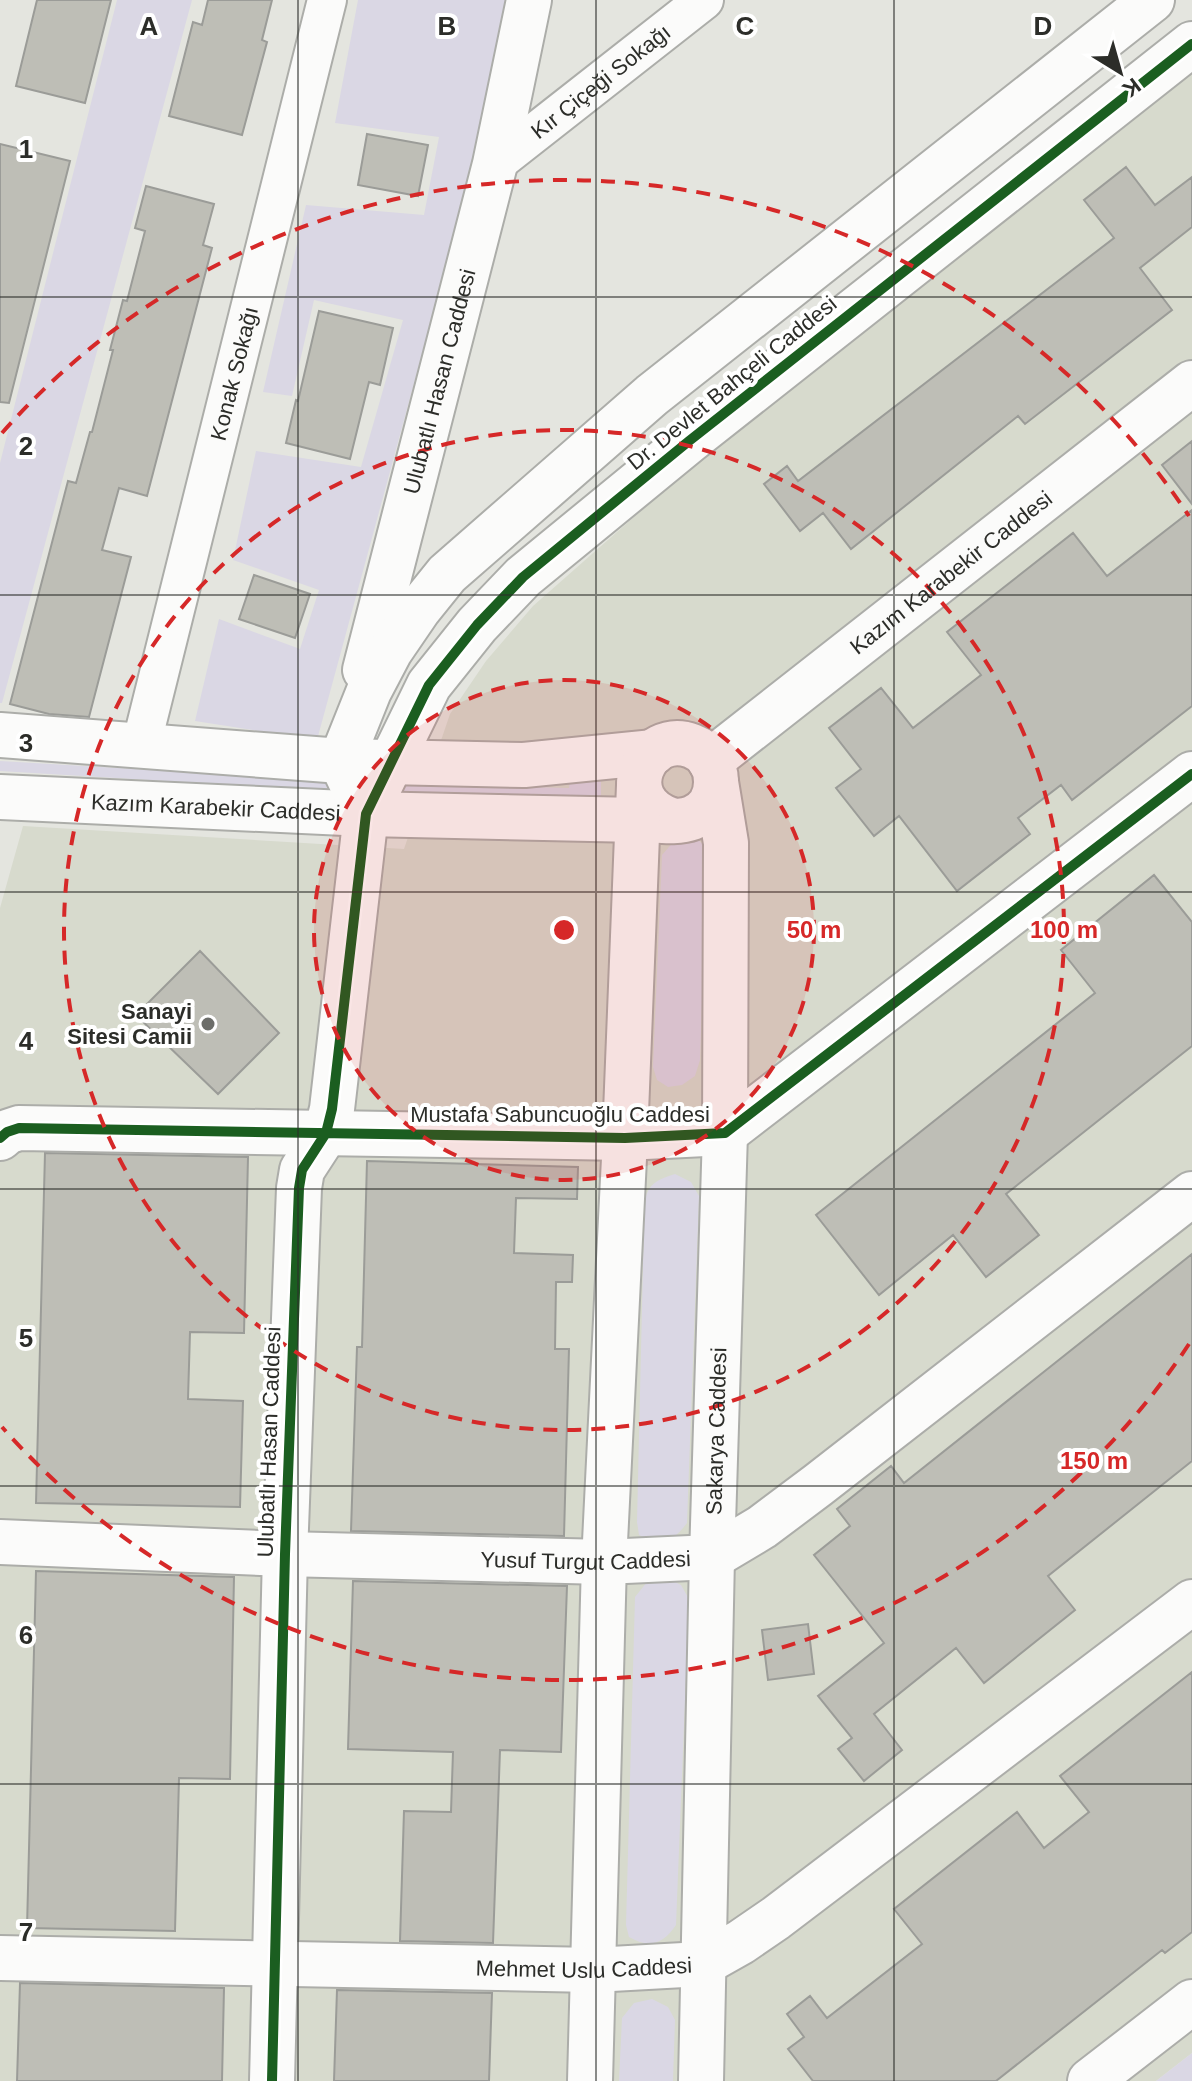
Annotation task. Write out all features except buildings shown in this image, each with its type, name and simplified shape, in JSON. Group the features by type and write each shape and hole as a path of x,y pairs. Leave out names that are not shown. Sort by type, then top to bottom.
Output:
{"street":[{"name":"Konak Sokağı","path":"141,746 327,0"},
{"name":"Ulubatlı Hasan Caddesi","path":"341,761 495,164 529,0"},
{"name":"Kır Çiçeği Sokağı","path":"495,164 704,0"},
{"name":"Dr. Devlet Bahçeli Caddesi","path":"341,761 369,691 390,651 447,574 652,395 1152,0"},
{"name":"Dr. Devlet Bahçeli Caddesi","path":"366,814 429,685 477,625 523,577 689,441 1192,44"},
{"name":"Kazım Karabekir Caddesi","path":"713,772 1192,383"},
{"name":"Kazım Karabekir Caddesi","path":"0,735 341,761 524,765 650,794 684,820 696,817 706,809 716,792 713,772 702,751 691,745 665,745 650,794"},
{"path":"341,761 366,814"},
{"name":"Sakarya Caddesi","path":"701,2081 725,1133 726,843 713,772"},
{"name":"Mustafa Sabuncuoğlu Caddesi","path":"0,1138 19,1128 625,1138 725,1133 1192,774"},
{"name":"Kazım Karabekir Caddesi","path":"0,797 366,814 650,794"},
{"path":"590,2081 604,1562 625,1138 650,794"},
{"name":"Ulubatlı Hasan Caddesi","path":"272,2081 285,1554 299,1188 302,1170 326,1133 332,1109 366,814"},
{"name":"Yusuf Turgut Caddesi","path":"0,1542 285,1554 604,1562 712,1557 762,1527 818,1485 1192,1194"},
{"name":"Mehmet Uslu Caddesi","path":"0,1958 593,1970 702,1964 776,1918 1192,1602"},
{"path":"1090,2081 1192,2002"}],"shaded area":[{"path":"117,0 192,0 0,703 0,463"},
{"path":"358,0 508,0 469,181 317,740 195,721 219,619 300,649 319,590 233,560 256,451 361,467 403,320 314,300 292,396 263,392 306,205 424,215 439,137 335,123"},
{"path":"1192,70 1192,2053 1156,2081 0,2081 0,908 23,826 404,849 450,714 486,661 533,606 718,443"},
{"path":"0,761 370,783 569,788 570,780 601,778 601,803 364,793 0,771"},
{"path":"692,835 703,844 707,861 700,1060 695,1076 682,1085 668,1087 657,1080 653,1067 662,855 675,840"},
{"path":"675,1174 691,1182 699,1196 687,1523 671,1538 660,1541 639,1535 637,1522 644,1212 646,1196 652,1185"},
{"path":"665,1577 681,1585 689,1599 676,1925 656,1943 643,1943 629,1937 626,1925 635,1597 647,1582"},
{"path":"652,1999 668,2007 675,2020 673,2081 619,2081 622,2018 634,2003"},
{"path":"1192,2053 1192,2081 1156,2081"}],"cycle path":[{"path":"272,2081 285,1554 299,1188 302,1170 326,1133 332,1109 366,814 429,685 477,625 523,577 689,441 1192,44"},
{"path":"0,1138 19,1128 625,1138 725,1133 1192,774"}],"place":[{"name":"Sanayi Sitesi Camii","path":"208,1024"}]}
